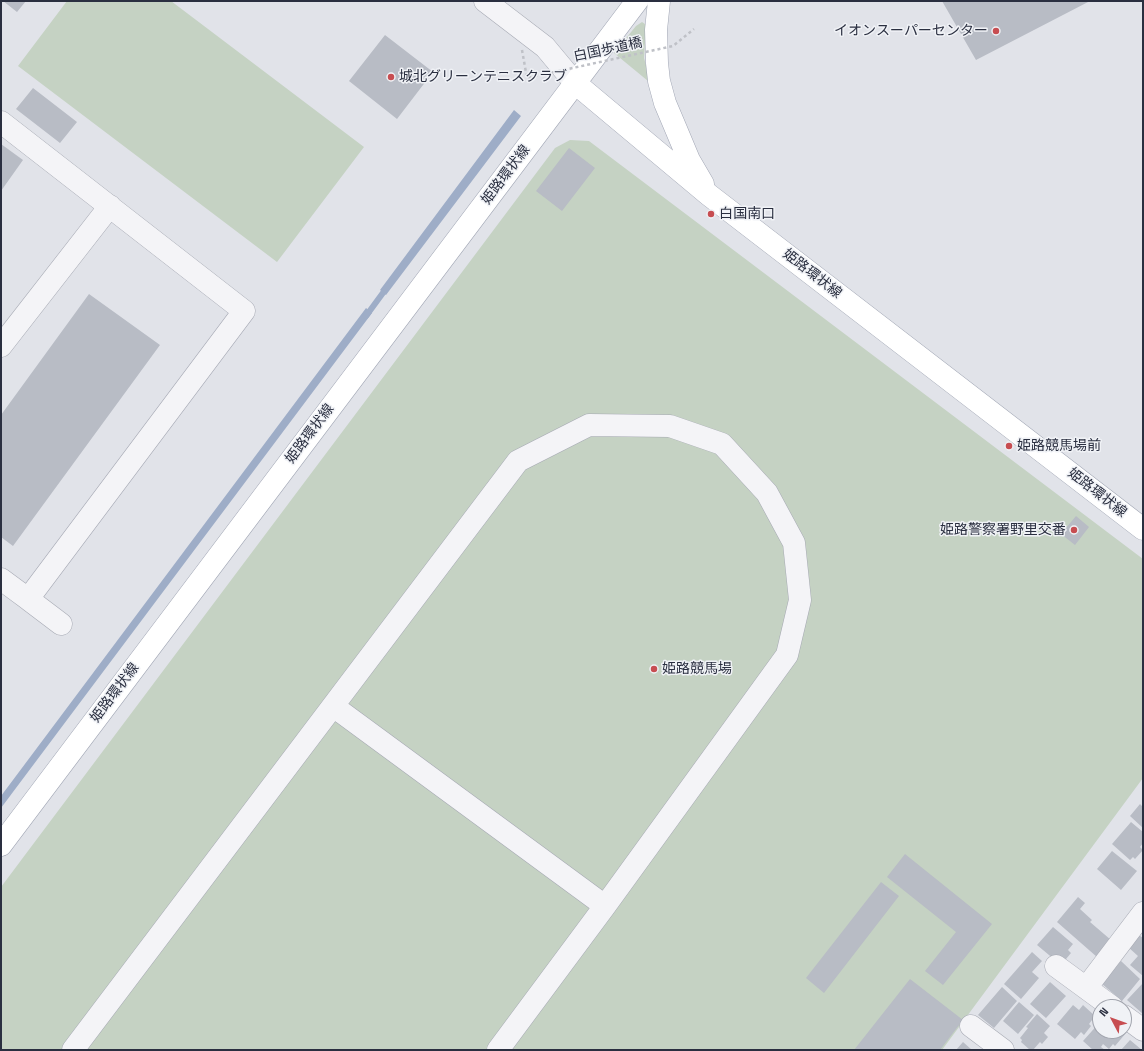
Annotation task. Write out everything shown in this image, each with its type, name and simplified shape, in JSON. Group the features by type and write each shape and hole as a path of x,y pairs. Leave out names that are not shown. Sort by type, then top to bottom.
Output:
{"main road":[{"path":"575,83 638,1"},
{"path":"659,1 656,30 659,81 678,135 709,195"},
{"name":"姫路環状線","path":"1,845 575,83 709,195 1143,529"}],"street":[{"path":"485,1 545,47 575,83"},
{"path":"1,122 244,311 28,599"},
{"path":"1,346 110,206"},
{"path":"73,1050 518,460 589,424 670,426 722,444 767,493 794,543 800,600 787,655 605,906 498,1050"},
{"path":"1,578 61,624"},
{"path":"333,706 605,906"},
{"path":"1086,988 1143,913"},
{"path":"1056,966 1101,999"},
{"path":"1132,1022 1143,1030"},
{"path":"971,1026 1003,1050"}],"path":[{"name":"白国歩道橋","path":"522,50 527,78 673,46 694,29"}],"green space":[{"path":"67,1 171,1 364,147 277,262 18,66"},
{"path":"642,22 646,27 644,58 649,76 648,81 614,53 636,26"},
{"name":"姫路競馬場","path":"570,140 589,141 1143,559 1143,778 942,1050 1,1050 1,887 555,148"}],"water":[{"path":"514,110 521,116 386,295 380,290"},
{"path":"366,308 372,313 1,808 1,796"}],"building":[{"path":"3,1 26,1 17,12"},
{"name":"イオンスーパーセンター","path":"942,1 1090,1 976,60"},
{"name":"城北グリーンテニスクラブ","path":"385,35 433,72 397,119 349,81"},
{"path":"33,88 77,122 60,143 16,109"},
{"path":"1,144 23,160 1,191"},
{"path":"569,148 595,168 562,211 536,191"},
{"path":"89,294 160,345 13,546 1,537 1,415"},
{"path":"1076,516 1089,527 1075,545 1061,534"},
{"path":"1140,804 1143,807 1143,828 1130,816"},
{"path":"1131,822 1143,832 1143,843 1140,847 1143,850 1135,859 1133,857 1130,860 1112,844"},
{"path":"1112,851 1137,871 1121,890 1097,869"},
{"path":"905,854 992,924 943,985 925,971 956,932 887,877"},
{"path":"881,882 899,896 824,993 806,978"},
{"path":"1078,897 1085,903 1080,909 1092,920 1090,922 1111,940 1097,957 1057,922"},
{"path":"1053,927 1073,944 1068,950 1071,953 1061,965 1037,945"},
{"path":"1139,935 1143,938 1143,976 1130,965 1138,956 1128,947"},
{"path":"1032,952 1042,961 1032,972 1039,978 1021,999 1004,984"},
{"path":"1121,961 1140,979 1124,999 1120,999 1101,983"},
{"path":"910,979 963,1020 940,1050 854,1050"},
{"path":"1050,982 1066,996 1046,1018 1030,1004"},
{"path":"1143,983 1143,1014 1132,1004 1132,999 1128,999"},
{"path":"1002,987 1017,1001 994,1028 978,1015"},
{"path":"1019,1002 1034,1015 1018,1034 1003,1021"},
{"path":"1073,1005 1079,1010 1083,1005 1092,1013 1092,1020 1089,1024 1091,1026 1084,1035 1081,1032 1075,1039 1057,1024"},
{"path":"1037,1014 1050,1026 1044,1033 1048,1037 1042,1044 1040,1042 1033,1050 1030,1050 1021,1042 1022,1040 1020,1038 1028,1028 1026,1027"},
{"path":"1092,1031 1092,1039 1121,1039 1115,1046 1113,1044 1109,1049 1103,1044 1101,1047 1105,1050 1093,1050 1083,1041"},
{"path":"1130,1040 1142,1050 1121,1050"},
{"path":"963,1042 972,1050 956,1050"}],"waterway":[{"path":"366,316 388,286"}],"place":[{"name":"イオンスーパーセンター","path":"996,31"},
{"name":"城北グリーンテニスクラブ","path":"391,77"},
{"name":"白国南口","path":"711,214"},
{"name":"姫路競馬場前","path":"1009,446"},
{"name":"姫路警察署野里交番","path":"1074,530"},
{"name":"姫路競馬場","path":"654,669"}]}
